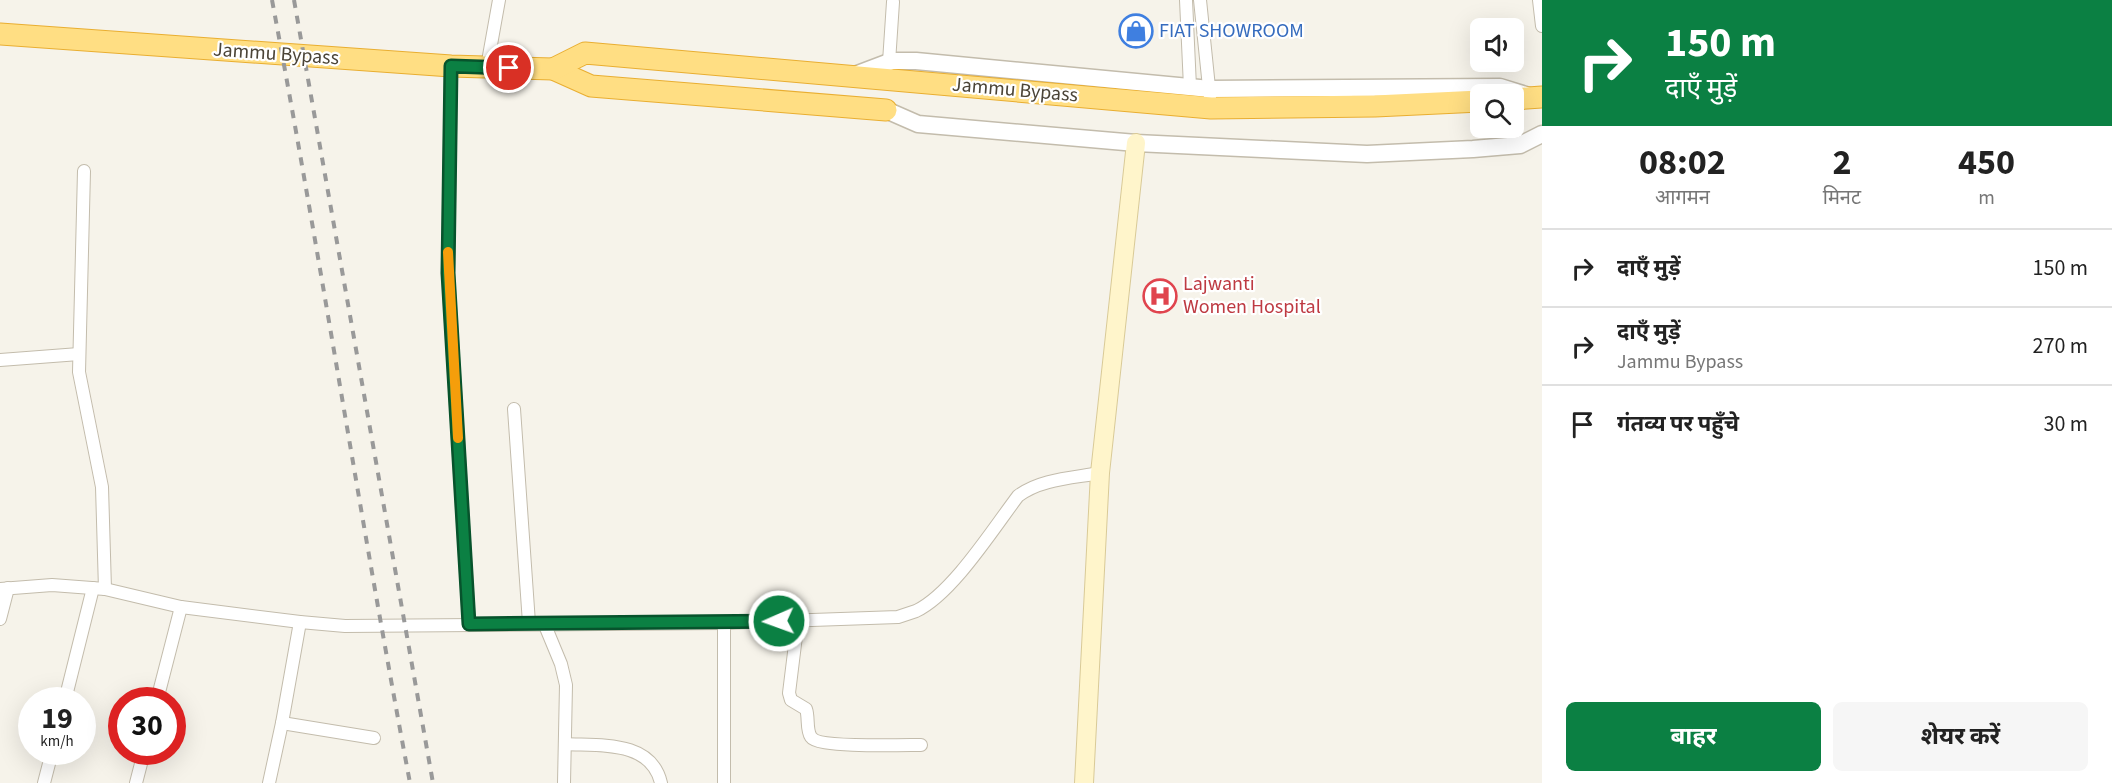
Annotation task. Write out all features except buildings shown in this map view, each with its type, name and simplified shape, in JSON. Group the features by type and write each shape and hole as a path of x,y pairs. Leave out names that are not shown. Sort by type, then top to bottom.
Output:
{"highway":[{"name":"Jammu Bypass","path":"0,34 451,66 553,69 591,86 886,110"},
{"name":"Jammu Bypass","path":"553,69 585,54 852,76 1210,99 1376,106 1470,101"}],"main road":[{"path":"1084,783 1100,473 1136,143"}],"street":[{"path":"487,68 499,0"},
{"path":"1186,0 1190,87"},
{"path":"1200,0 1210,99"},
{"path":"1539,0 1542,26"},
{"path":"890,62 893,2"},
{"path":"852,76 890,62 916,61 1190,87 1210,99 1500,87 1529,98"},
{"path":"451,66 448,273 469,624"},
{"path":"886,110 918,124 1136,143 1367,154 1520,145 1542,134"},
{"path":"69,687 99,589 102,487 80,386 84,171"},
{"path":"0,360 79,354"},
{"path":"514,409 529,623"},
{"path":"0,619 4,588 52,585 99,589 182,607 345,626 724,623 898,617 928,603 953,581 1018,496 1028,488 1100,473"},
{"path":"160,687 182,607"},
{"path":"798,620 789,693 791,700 806,709 809,735 818,742 836,744 921,745"},
{"path":"269,783 300,622"},
{"path":"544,623 561,664 566,685 564,783"},
{"path":"724,623 724,783"},
{"path":"282,723 374,738"},
{"path":"566,744 611,746 635,751 646,757 653,765 661,783"},
{"path":"44,783 49,765"},
{"path":"136,783 141,765"}],"railway":[{"path":"272,0 410,783"},
{"path":"294,0 433,783"}],"slow traffic":[{"path":"448,252 458,438"}],"place":[{"name":"FIAT SHOWROOM","path":"1136,31"},
{"name":"Lajwanti Women Hospital","path":"1160,296"}],"route":[{"path":"509,68 451,66 448,273 469,624 779,621"}]}
